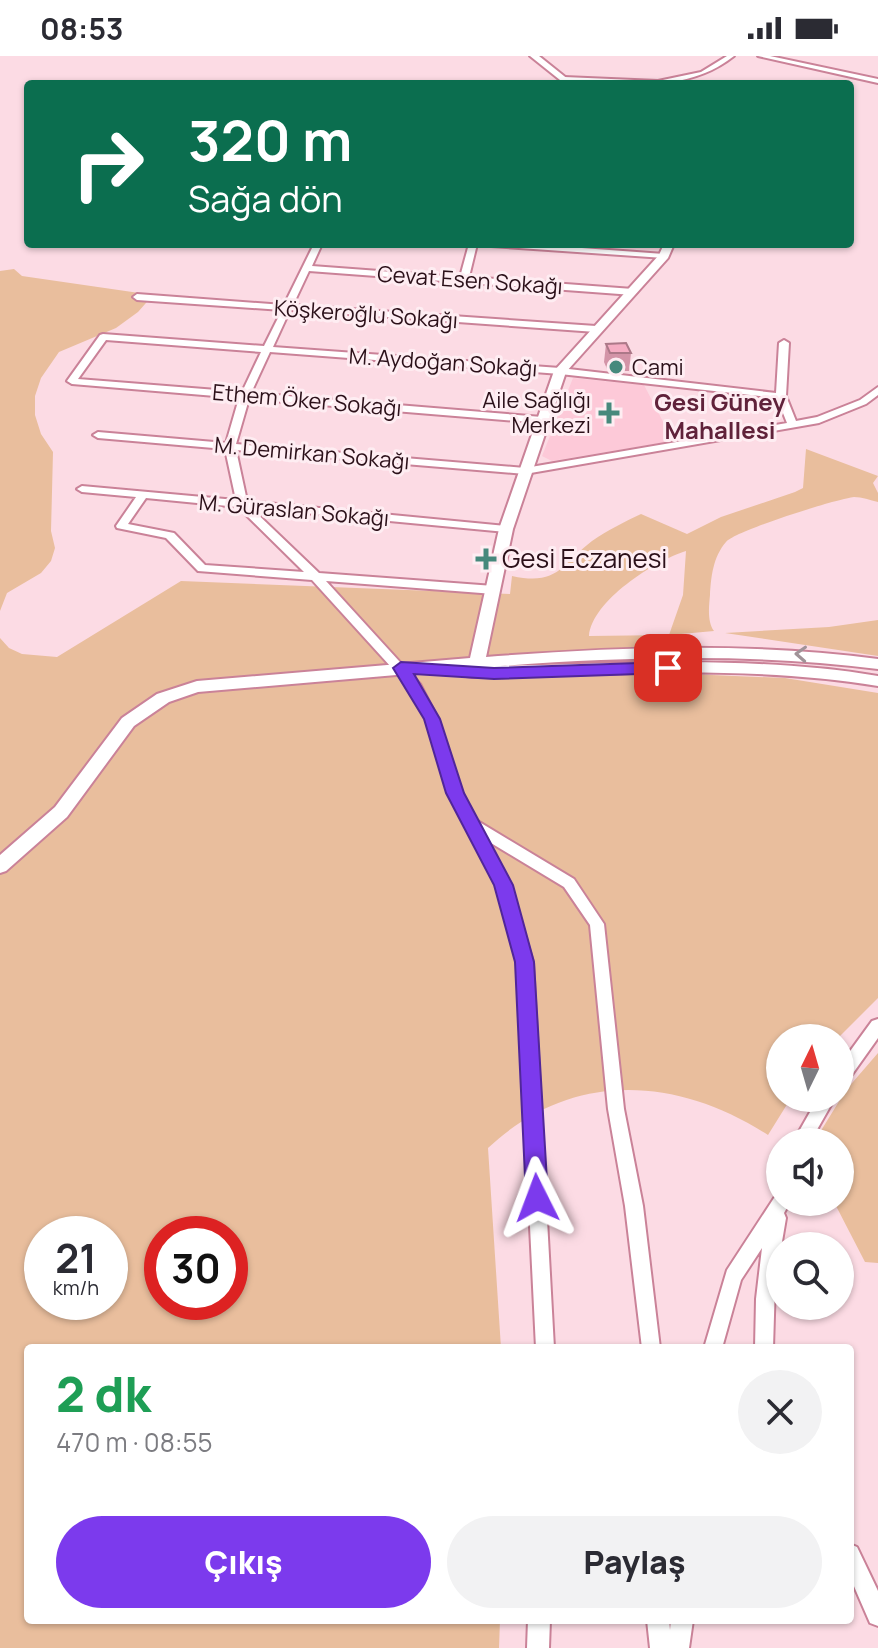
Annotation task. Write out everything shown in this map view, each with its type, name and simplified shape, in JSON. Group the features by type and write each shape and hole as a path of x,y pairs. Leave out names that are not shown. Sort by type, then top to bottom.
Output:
{"street":[{"path":"534,56 564,80"},
{"path":"673,80 703,74 731,56"},
{"path":"761,56 878,81"},
{"path":"316,248 245,395 230,446 242,505 317,578 416,687 432,719 455,793 503,885 525,962 545,1344"},
{"path":"464,279 472,248"},
{"path":"608,248 667,250"},
{"path":"477,662 506,529 560,371 667,250"},
{"name":"Cevat Esen Sokağı","path":"307,268 633,292"},
{"name":"Köşkeroğlu Sokağı","path":"137,297 596,329"},
{"name":"M. Aydoğan Sokağı","path":"72,381 103,337 560,371 781,396"},
{"path":"784,343 781,396 793,425"},
{"name":"Ethem Öker Sokağı","path":"72,381 542,420"},
{"name":"M. Demirkan Sokağı","path":"98,435 525,471 819,420 863,402 878,390"},
{"name":"M. Güraslan Sokağı","path":"82,489 506,529"},
{"path":"143,495 121,526 170,535 202,568 494,590"},
{"path":"0,866 61,812 122,728 138,713 163,698 197,687 401,668 641,651 816,655 878,664"},
{"path":"401,668 494,674 741,668 818,671 878,681"},
{"path":"471,824 569,883 597,924 616,1109 634,1206 651,1344"},
{"path":"854,1059 878,1026"},
{"path":"714,1344 733,1276 772,1216"},
{"path":"764,1344 767,1256 777,1216"},
{"path":"854,1563 878,1615"},
{"path":"538,1648 539,1624"},
{"path":"658,1624 661,1648"},
{"path":"678,1648 681,1624"}],"shaded area":[{"path":"14,269 22,276 153,295 138,312 116,328 59,352 41,378 35,396 35,415 41,434 53,452 51,531 55,548 51,561 41,573 7,593 0,611 0,271"},
{"name":"Aile Sağlığı Merkezi","path":"573,378 644,385 673,441 552,461 542,456"},
{"path":"806,449 878,476 873,483 878,502 857,497 844,499 766,523 726,542 715,561 711,581 709,614 714,631 670,635 665,673 785,678 878,693 878,998 852,1024 766,1024 766,1112 782,1112 772,1128 766,1128 766,1134 733,1115 697,1101 661,1093 625,1090 589,1094 554,1105 520,1123 488,1148 501,1344 24,1344 24,1624 500,1624 499,1648 0,1648 0,638 9,648 22,654 57,657 181,581 510,594 512,576 549,576 592,541 641,514 687,534 721,517 803,488","holes":["686,551 683,595 669,635 589,636 601,609 613,596 642,573"]},
{"path":"878,620 878,656 725,633 829,627"},
{"path":"878,1053 878,1263 865,1262 854,1241 854,1232 850,1232 841,1216 854,1216 854,1128 823,1128 832,1112 854,1112 854,1081"}],"building":[{"path":"626,343 631,353 610,353 606,344"}],"place":[{"name":"Cami","path":"616,367"},
{"name":"Aile Sağlığı Merkezi","path":"609,413"},
{"name":"Gesi Eczanesi","path":"486,559"}],"district":[{"name":"Gesi Güney Mahallesi","path":"720,417"}],"route":[{"path":"537,1198 525,962 503,885 455,793 432,719 416,687 401,668 494,674 668,668"}]}
